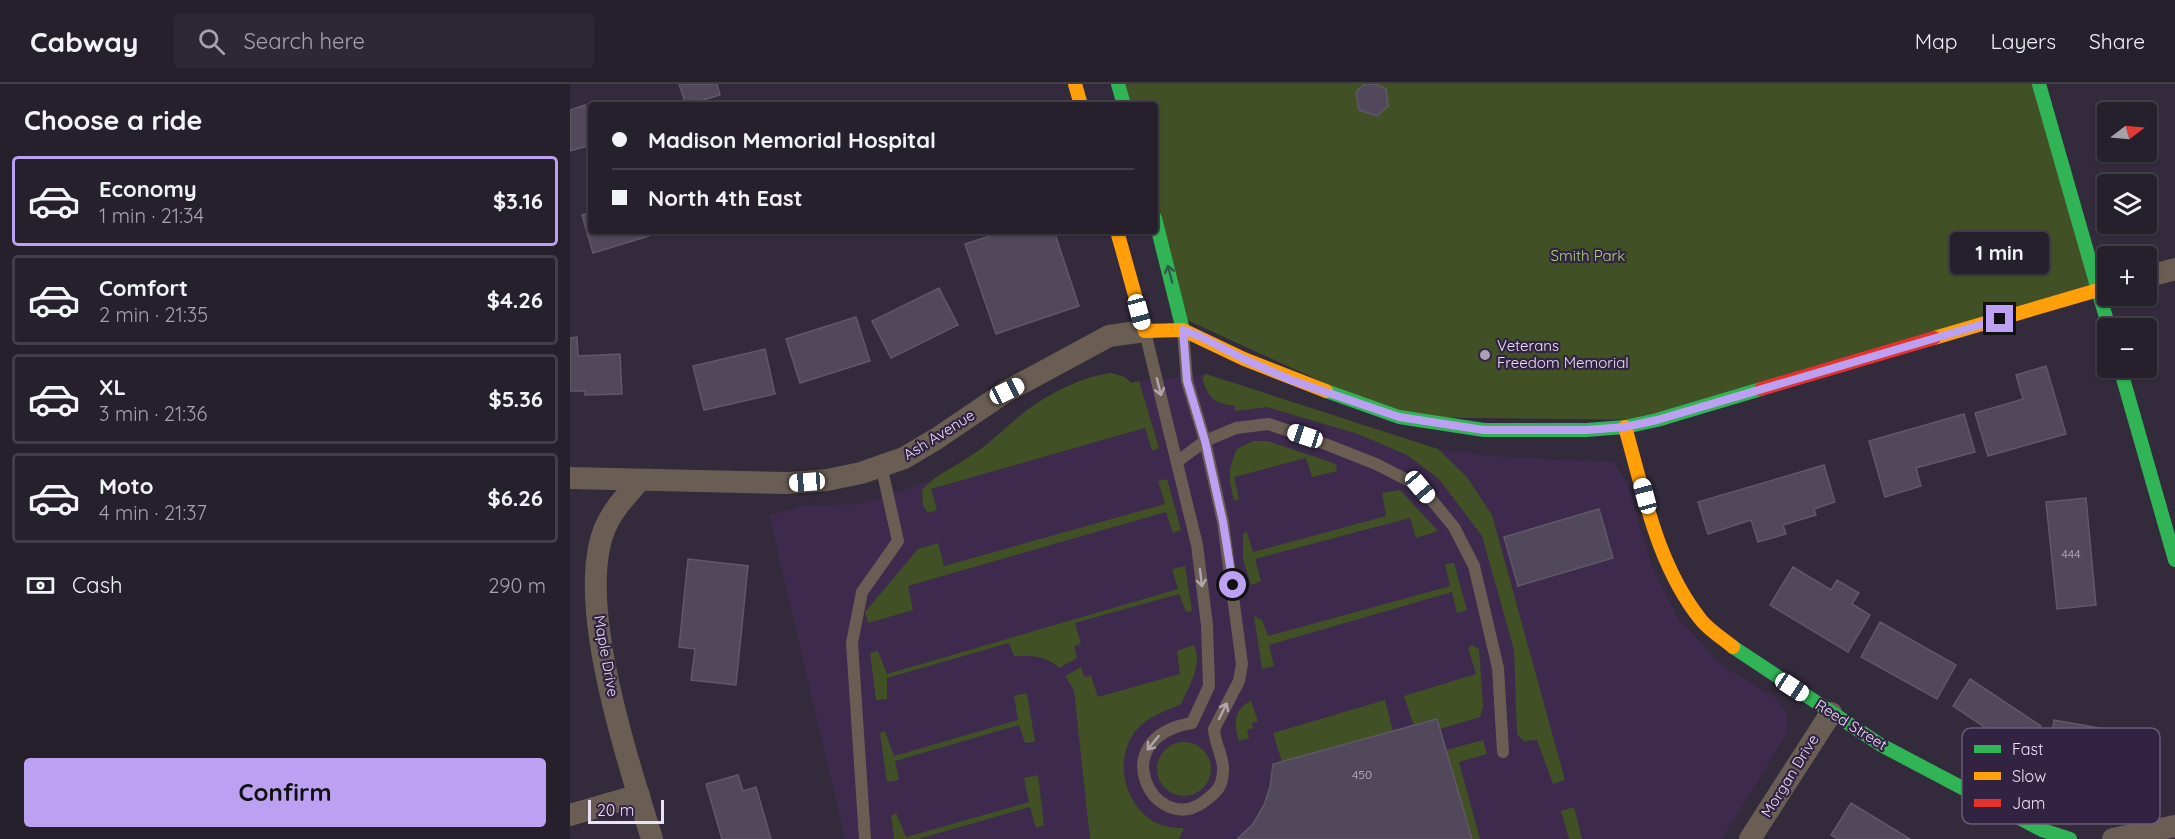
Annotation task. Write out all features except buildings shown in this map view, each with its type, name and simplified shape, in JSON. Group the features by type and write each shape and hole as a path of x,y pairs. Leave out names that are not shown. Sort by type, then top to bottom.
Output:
{"street":[{"path":"1075,84 1080,102"},
{"path":"1118,84 1123,102"},
{"path":"2039,84 2097,270"},
{"path":"1158,230 1183,330 1291,380 1399,417 1484,430 1586,430 1625,427 1714,404 2097,291"},
{"path":"1118,234 1145,331"},
{"path":"2157,274 2175,269"},
{"name":"Ash Avenue","path":"570,478 788,483 827,480 861,472 912,453 1007,391 1109,336 1145,331 1183,330"},
{"path":"2123,378 2175,560"},
{"name":"Reed Street","path":"1625,427 1660,549 1684,594 1702,621 1734,648 1831,713 1881,745 1962,788"},
{"name":"Maple Drive","path":"640,480 619,504 605,528 599,555 596,588 600,639 624,747 652,839"},
{"name":"Morgan Drive","path":"1750,839 1831,713"},
{"path":"570,814 639,795"},
{"name":"Reed Street","path":"2030,824 2070,839"},
{"path":"2113,839 2175,826"}],"lane":[{"path":"1145,331 1197,545 1207,625 1209,686 1192,723 1168,728 1150,743 1143,771 1147,787 1156,800 1184,809 1199,805 1212,796 1220,785 1223,768 1220,750 1214,738 1214,729 1239,681 1242,664 1223,522 1205,441 1187,381 1183,330"},
{"path":"1178,461 1205,441 1236,428 1268,424 1376,464 1420,487 1454,527 1474,566 1498,668 1503,752"},
{"path":"865,839 852,643 862,592 898,542 881,465"}],"shaded area":[{"path":"1111,373 1125,377 1131,383 1206,374 1438,449 1491,456 1614,462 1627,483 1651,565 1679,620 1723,666 1776,698 1788,715 1786,735 1722,839 845,839 769,515 801,506 860,504 930,481 973,455 1031,407 1070,385 1095,375"}],"green space":[{"name":"Smith Park","path":"1118,84 2040,84 2097,290 1657,420 1399,417 1187,320 1158,222 1158,102 1123,102"},
{"path":"1111,373 1125,377 1131,383 1139,381 1159,448 1152,451 1145,428 931,489 937,510 928,513 923,506 922,490 933,479 980,450 1023,414 1049,396 1079,381"},
{"path":"1206,374 1438,449 1467,477 1492,515 1565,780 1553,784 1537,740 1524,741 1517,734 1514,650 1482,536 1439,479 1407,455 1358,434 1267,407 1235,411 1235,406 1213,399 1202,378"},
{"path":"1253,441 1268,441 1336,464 1337,471 1312,477 1306,458 1234,477 1239,499 1234,501 1230,469 1237,449"},
{"path":"1167,479 1181,530 1173,533 1166,512 908,586 913,610 868,623 865,612 918,549 938,543 944,566 1165,504 1158,481"},
{"path":"1400,490 1438,531 1416,538 1410,518 1255,559 1261,581 1251,585 1243,559 1243,533 1247,532 1253,552 1386,516 1382,493"},
{"path":"1454,563 1467,610 1457,613 1452,592 1269,645 1274,666 1262,669 1254,616 1262,620 1268,636 1450,586 1445,564"},
{"path":"1185,566 1192,611 1186,612 1179,594 1075,623 1081,644 1074,646 1077,658 1059,668 1044,658 1014,656 1009,643 887,678 887,699 876,700 870,653 878,651 887,674 1178,589 1172,569"},
{"path":"1194,645 1196,667 1181,704 1154,716 1140,726 1131,737 1124,764 1125,778 1135,804 1144,815 1156,823 1184,828 1179,839 1090,839 1074,690 1065,676 1081,667 1084,677 1091,676 1098,697 1180,674 1177,651"},
{"path":"1472,645 1479,649 1483,706 1480,717 1440,729 1414,726 1404,696 1476,674 1468,648"},
{"path":"1027,693 1035,742 1025,743 1019,725 895,761 899,780 887,782 880,733 885,731 894,756 1018,720 1014,696"},
{"path":"1385,700 1393,731 1282,762 1273,733"},
{"path":"1251,701 1258,721 1252,723 1253,728 1247,730 1249,738 1239,741 1236,718 1241,708"},
{"path":"1483,740 1487,754 1459,762 1480,839 1472,839 1446,750"},
{"path":"1179,742 1189,742 1199,746 1207,754 1211,769 1207,784 1199,792 1189,796 1179,796 1169,792 1161,784 1157,774 1157,764 1161,754 1169,746"},
{"path":"1038,775 1044,825 1036,828 1030,807 918,839 894,839 891,816 896,813 906,837 1029,802 1024,778"},
{"path":"1574,807 1582,839 1569,839 1561,811"}],"traffic: fast":[{"path":"1118,84 1123,102"},
{"path":"2039,84 2106,318"},
{"path":"1158,230 1183,330"},
{"path":"2123,378 2175,560"},
{"path":"1326,391 1399,417 1484,430 1586,430 1625,427 1657,420 1761,389"},
{"path":"1733,647 1881,745 1962,788"},
{"path":"2031,824 2070,839"}],"traffic: slow":[{"path":"1075,84 1080,102"},
{"path":"1118,234 1145,331 1183,330 1244,359 1326,391"},
{"path":"1934,338 2097,290"},
{"path":"1625,427 1654,528 1673,576 1701,620 1733,647"}],"traffic: jam":[{"path":"1761,389 1934,338"}],"place":[{"name":"Veterans Freedom Memorial","path":"1485,355"}],"route":[{"path":"1233,585 1223,522 1205,441 1187,381 1183,330 1291,380 1399,417 1484,430 1586,430 1625,427 1657,420 2000,319"}]}
